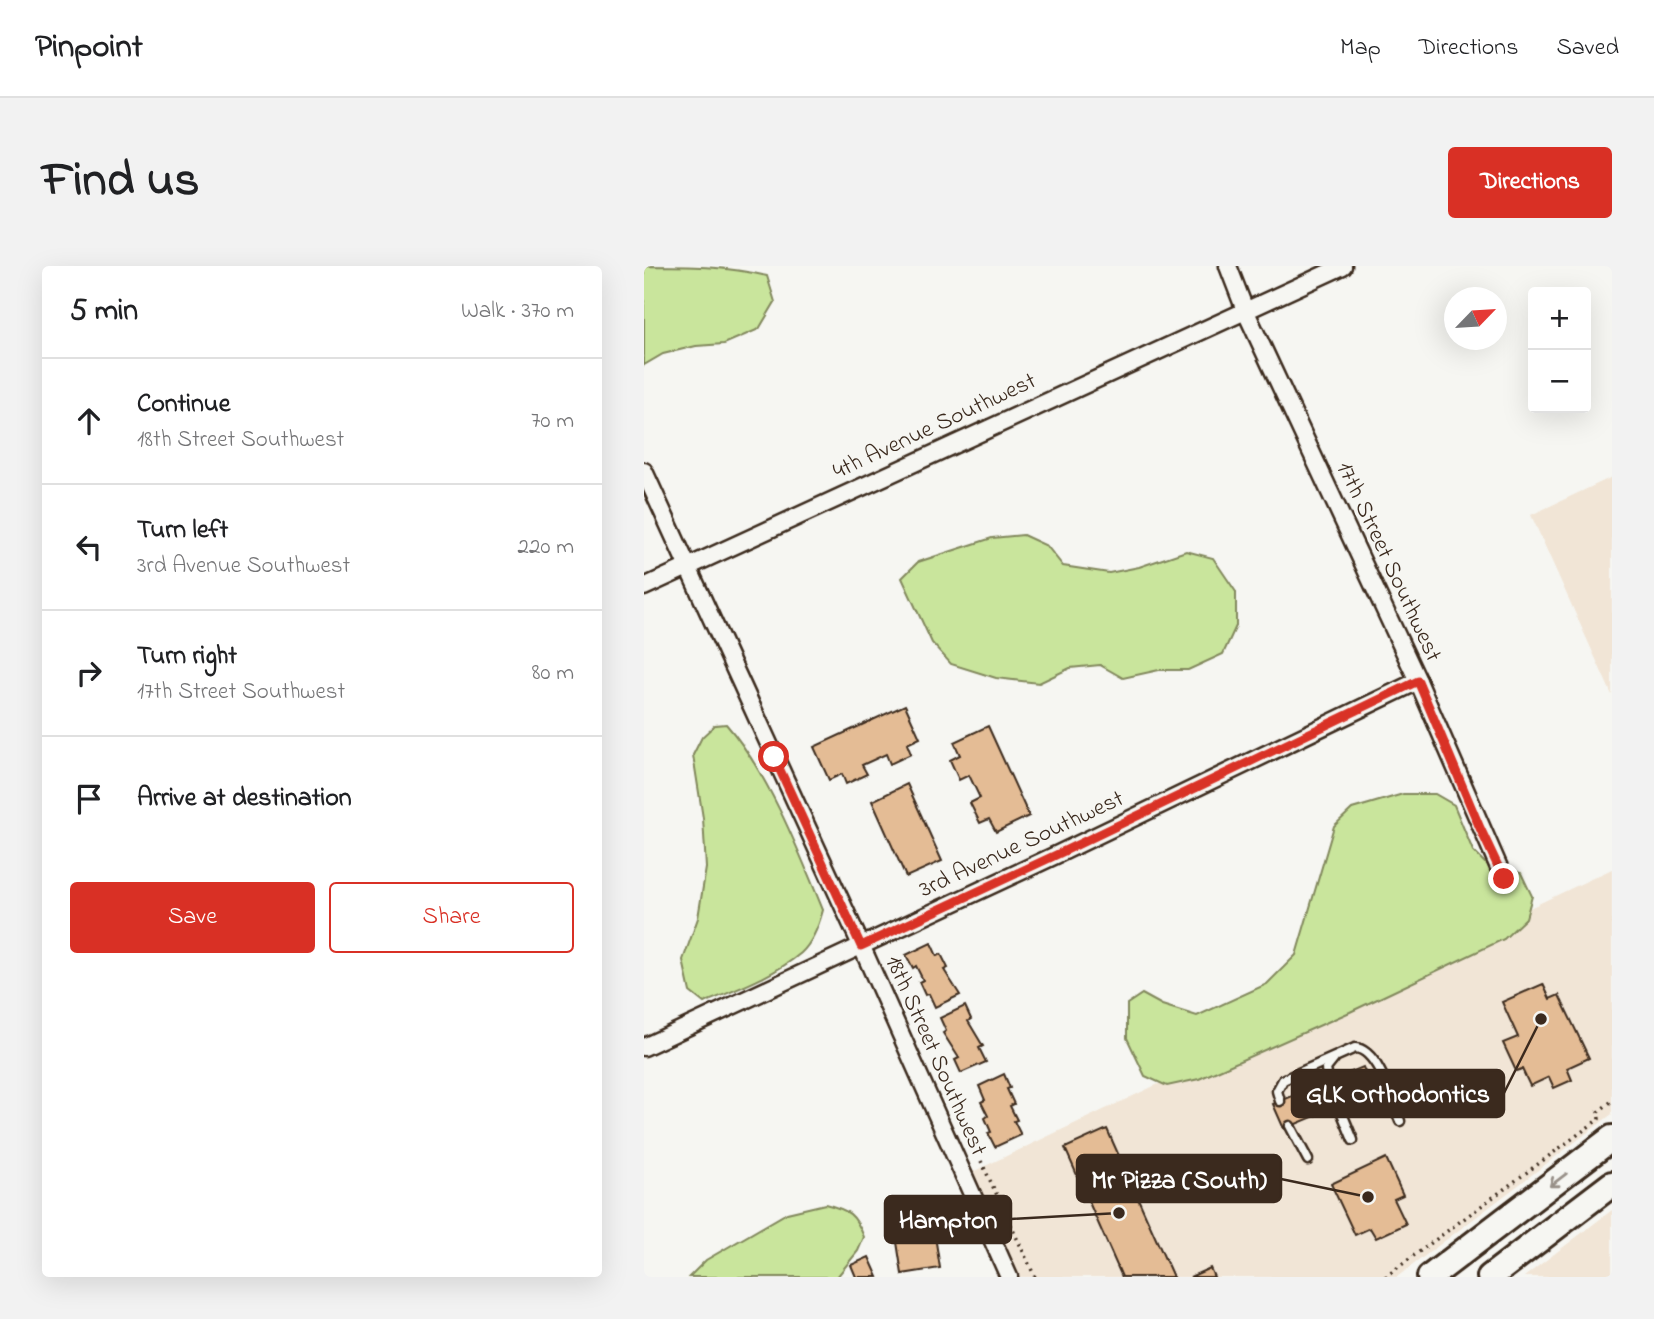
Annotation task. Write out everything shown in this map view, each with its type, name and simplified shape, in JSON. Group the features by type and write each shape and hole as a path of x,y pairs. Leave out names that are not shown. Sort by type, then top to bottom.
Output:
{"main road":[{"path":"1430,1277 1612,1138"},
{"path":"1490,1277 1612,1184"}],"street":[{"name":"17th Street Southwest","path":"1228,266 1245,310 1418,681 1504,879"},
{"name":"4th Avenue Southwest","path":"644,587 1343,266"},
{"name":"4th Avenue Southwest","path":"1245,310 1354,266"},
{"name":"18th Street Southwest","path":"644,471 1009,1277"},
{"name":"3rd Avenue Southwest","path":"644,1047 1056,855 1418,681"}],"lane":[{"path":"1280,1101 1277,1091 1283,1080 1355,1048 1368,1052 1380,1072 1399,1121"},
{"path":"1328,1081 1326,1069 1329,1062 1339,1055"},
{"path":"1339,1106 1353,1140"},
{"path":"1290,1126 1308,1160"}],"path":[{"path":"1385,1277 1599,1119 1598,1112 1612,1101"},
{"path":"981,1161 1035,1277"}],"shaded area":[{"path":"1612,477 1612,695 1531,515"},
{"path":"1612,869 1612,1114 1397,1277 1009,1277 964,1176"},
{"path":"1612,1210 1612,1277 1524,1277"}],"green space":[{"path":"644,266 721,268 767,276 775,302 759,329 724,344 696,346 663,354 644,365"},
{"path":"1023,535 1047,546 1063,566 1109,573 1139,567 1186,551 1213,558 1236,592 1236,626 1223,654 1188,670 1159,670 1123,678 1100,665 1070,668 1039,683 996,678 951,664 932,643 902,578 918,562 992,538"},
{"path":"726,724 741,743 768,788 793,838 823,910 812,939 801,953 767,975 704,1003 690,992 683,960 698,918 706,868 703,818 693,755 702,737 715,725"},
{"path":"1403,794 1435,794 1454,805 1473,851 1485,863 1521,873 1532,896 1526,918 1504,939 1350,1012 1199,1079 1167,1086 1145,1076 1127,1038 1127,1004 1142,994 1162,1005 1197,1016 1267,984 1296,955 1334,826 1352,809"},
{"path":"825,1204 850,1214 864,1237 858,1251 837,1277 689,1277 706,1260 787,1213"}],"building":[{"path":"905,705 920,738 907,744 911,754 890,764 886,754 862,765 867,774 846,784 842,774 829,780 814,747"},
{"path":"988,726 1029,816 996,832 989,819 980,823 970,803 980,798 969,775 959,780 950,760 960,755 954,742"},
{"path":"907,784 942,861 906,877 872,801"},
{"path":"931,943 937,956 941,954 948,968 944,970 960,995 935,1007 929,994 925,995 919,982 923,980 916,966 913,968 906,955"},
{"path":"1543,984 1550,999 1559,995 1589,1058 1567,1068 1572,1080 1554,1088 1549,1077 1530,1086 1522,1069 1516,1071 1503,1043 1518,1037 1502,1002"},
{"path":"965,1006 971,1019 968,1021 983,1046 979,1048 986,1062 961,1073 955,1060 959,1058 943,1033 946,1031 940,1018"},
{"path":"1363,1067 1373,1092 1284,1129 1273,1104"},
{"path":"1004,1074 1014,1104 1010,1106 1017,1120 1014,1121 1021,1135 995,1147 988,1133 991,1132 985,1118 988,1116 981,1102 985,1100 979,1086"},
{"path":"1107,1129 1173,1277 1122,1277 1065,1148"},
{"path":"1386,1158 1403,1195 1394,1199 1406,1224 1376,1238 1370,1228 1355,1235 1331,1184"},
{"path":"932,1217 940,1268 902,1274 894,1223"},
{"path":"869,1257 878,1277 856,1277 851,1265"},
{"path":"1210,1268 1214,1277 1190,1277"}],"place":[{"name":"GLK Orthodontics","path":"1541,1019"},
{"name":"Mr Pizza (South)","path":"1368,1197"},
{"name":"Hampton","path":"1119,1213"}],"route":[{"path":"774,757 861,946 1418,681 1504,879"}]}
